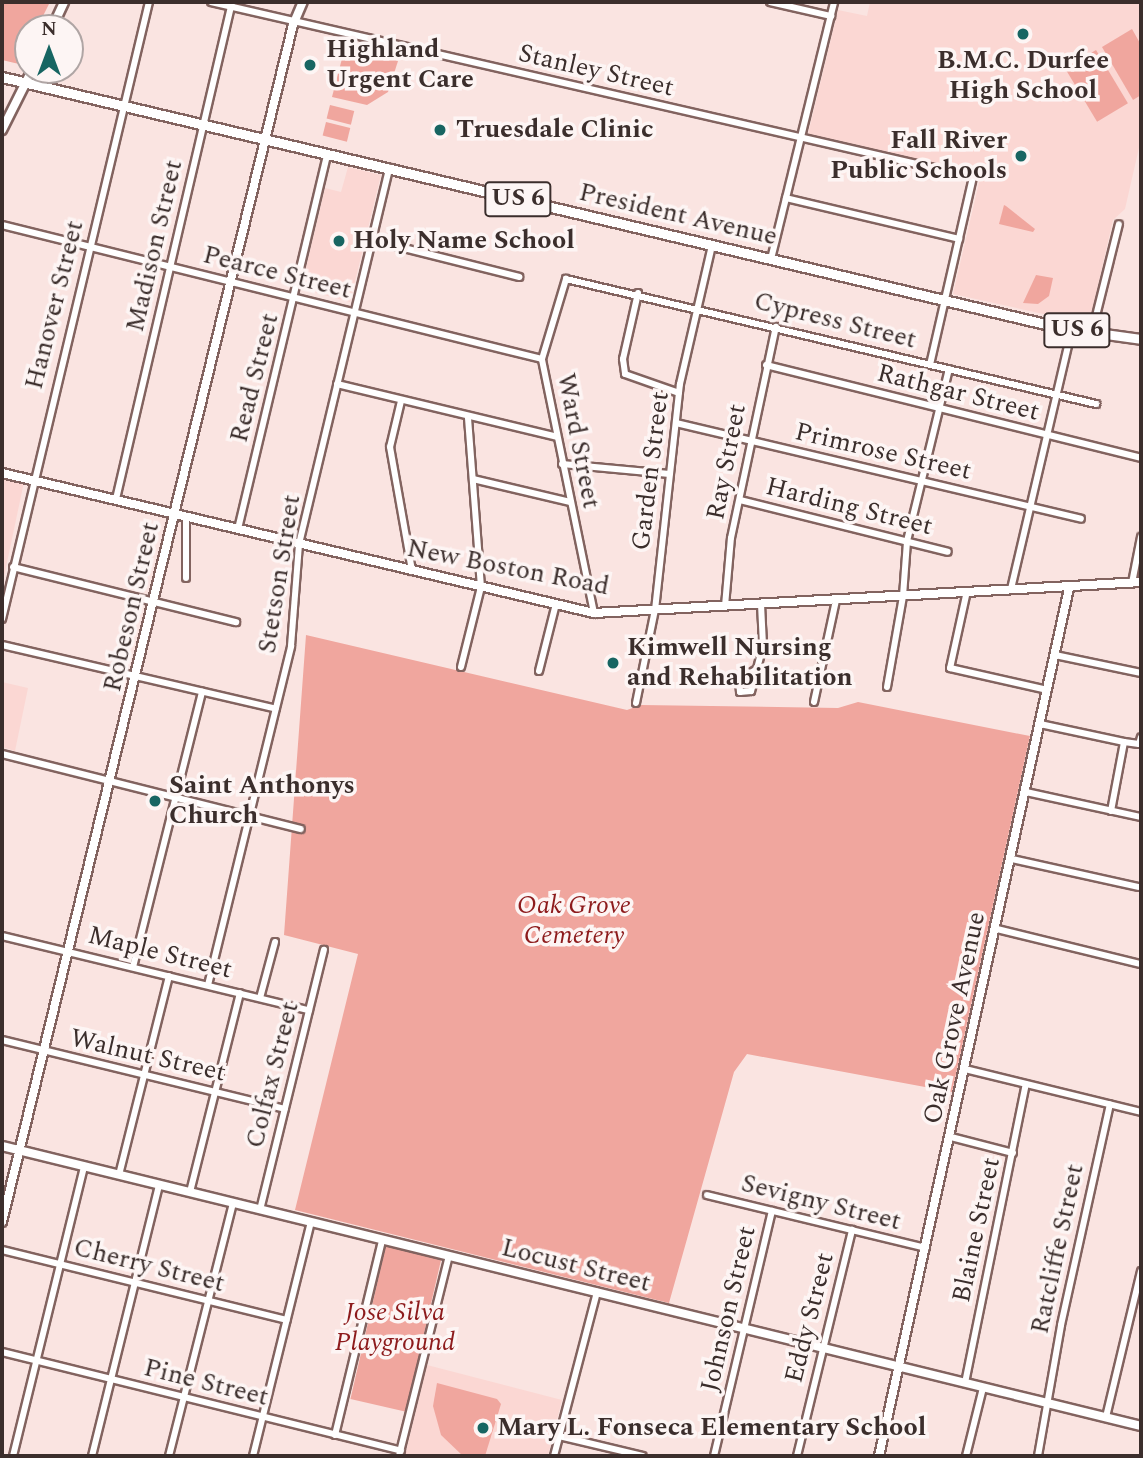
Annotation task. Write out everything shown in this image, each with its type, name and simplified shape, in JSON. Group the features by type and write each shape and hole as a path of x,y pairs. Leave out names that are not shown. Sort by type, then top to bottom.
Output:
{"main road":[{"name":"President Avenue","path":"30,84 1072,329 1141,341"}],"street":[{"name":"Hanover Street","path":"2,619 32,479 149,2"},
{"name":"Stanley Street","path":"211,2 231,4 973,177 959,239"},
{"name":"Robeson Street","path":"2,1222 137,678 265,139 295,20 303,2"},
{"path":"769,2 831,16"},
{"path":"771,259 834,2"},
{"name":"Madison Street","path":"116,499 231,4"},
{"path":"2,130 25,84"},
{"name":"Read Street","path":"238,529 327,153"},
{"name":"Stetson Street","path":"208,985 276,709 293,630 299,544 388,168"},
{"path":"786,198 959,239 930,364"},
{"path":"1092,332 1119,224"},
{"name":"Pearce Street","path":"2,225 542,359"},
{"path":"372,240 519,276"},
{"name":"Garden Street","path":"636,703 655,610 679,393 712,245"},
{"name":"Cypress Street","path":"566,279 638,293 1096,404"},
{"name":"Ward Street","path":"566,279 542,359 594,612"},
{"path":"638,293 623,359 625,374 679,393"},
{"name":"Ray Street","path":"725,606 731,538 776,327"},
{"path":"1011,589 1072,329"},
{"name":"Rathgar Street","path":"766,365 1141,458"},
{"path":"887,687 903,596 907,541 949,369"},
{"path":"337,384 557,438"},
{"path":"401,401 390,447 412,571"},
{"path":"461,667 481,587 468,417"},
{"name":"Primrose Street","path":"676,423 1081,519"},
{"path":"562,464 670,474"},
{"name":"New Boston Road","path":"2,473 594,612 1137,583"},
{"path":"473,479 570,502"},
{"name":"Harding Street","path":"740,500 948,552"},
{"path":"186,516 186,578"},
{"path":"1137,583 1141,537"},
{"path":"13,567 236,622"},
{"name":"Oak Grove Avenue","path":"879,1456 997,929 1069,587"},
{"path":"967,592 950,667 1048,690"},
{"path":"814,702 836,600"},
{"path":"539,671 556,604"},
{"path":"757,669 763,645 761,604"},
{"path":"2,645 276,709"},
{"path":"1055,655 1141,674"},
{"path":"133,967 202,692"},
{"path":"1040,724 1139,744 1141,737"},
{"path":"1111,811 1124,742"},
{"path":"2,754 300,829"},
{"path":"1026,792 1141,817"},
{"path":"1012,859 1138,887"},
{"path":"997,929 1141,964"},
{"name":"Maple Street","path":"2,936 309,1010"},
{"path":"260,998 275,942"},
{"name":"Colfax Street","path":"260,1210 324,950"},
{"path":"119,1175 169,976"},
{"path":"190,1192 240,993"},
{"name":"Walnut Street","path":"2,1040 285,1109"},
{"path":"965,1069 1141,1112"},
{"name":"Blaine Street","path":"965,1383 1026,1084"},
{"name":"Ratcliffe Street","path":"1038,1456 1046,1402 1110,1104"},
{"path":"951,1137 1013,1153"},
{"name":"Locust Street","path":"2,1146 1141,1426"},
{"path":"13,1456 85,1166"},
{"path":"92,1456 159,1185"},
{"name":"Sevigny Street","path":"707,1195 926,1248"},
{"path":"169,1456 233,1203"},
{"name":"Johnson Street","path":"713,1456 772,1210"},
{"path":"253,1456 311,1222"},
{"name":"Eddy Street","path":"797,1456 852,1230"},
{"path":"335,1435 382,1240"},
{"name":"Cherry Street","path":"2,1250 287,1320"},
{"path":"400,1454 449,1256"},
{"path":"1106,1417 1141,1271"},
{"path":"554,1456 597,1292"},
{"name":"Pine Street","path":"2,1352 335,1435 400,1454"},
{"path":"966,1456 983,1388"},
{"path":"559,1436 643,1456"}],"shaded area":[{"name":"Fall River Public Schools","path":"870,2 1141,2 1141,139 1125,209 1113,220 1089,324 953,294 981,174 808,134 838,10 867,16"},
{"name":"Holy Name School","path":"348,167 381,175 350,302 301,289 325,188 341,192"},
{"path":"2,479 24,482 2,586"},
{"path":"2,682 28,688 15,751 2,747"},
{"name":"Mary L. Fonseca Elementary School","path":"427,1365 562,1400 548,1456 405,1456"}],"green space":[{"path":"2,2 50,2 44,14 14,14 14,63 2,60"},
{"path":"1132,29 1141,45 1141,95 1133,100 1102,47"},
{"path":"351,41 398,61 388,92 367,105 332,97 345,47"},
{"path":"1096,50 1128,103 1097,122 1065,69"},
{"path":"330,105 354,111 351,125 327,119"},
{"path":"326,122 350,128 347,142 323,136"},
{"path":"1004,205 1035,229 1033,232 999,224"},
{"path":"1036,275 1053,278 1049,296 1038,304 1023,303"},
{"name":"Oak Grove Cemetery","path":"306,635 627,710 641,705 838,708 858,702 1030,736 952,1092 747,1054 734,1072 669,1303 295,1210 358,954 284,935"},
{"name":"Jose Silva Playground","path":"386,1245 442,1258 406,1412 350,1399"},
{"path":"437,1383 497,1399 501,1404 485,1456 463,1456 441,1435 433,1406"}],"place":[{"name":"B.M.C. Durfee High School","path":"1023,34"},
{"name":"Highland Urgent Care","path":"310,65"},
{"name":"Truesdale Clinic","path":"440,130"},
{"name":"Fall River Public Schools","path":"1021,156"},
{"name":"Holy Name School","path":"339,241"},
{"name":"Kimwell Nursing and Rehabilitation","path":"613,663"},
{"name":"Saint Anthonys Church","path":"155,801"},
{"name":"Mary L. Fonseca Elementary School","path":"483,1428"}]}
